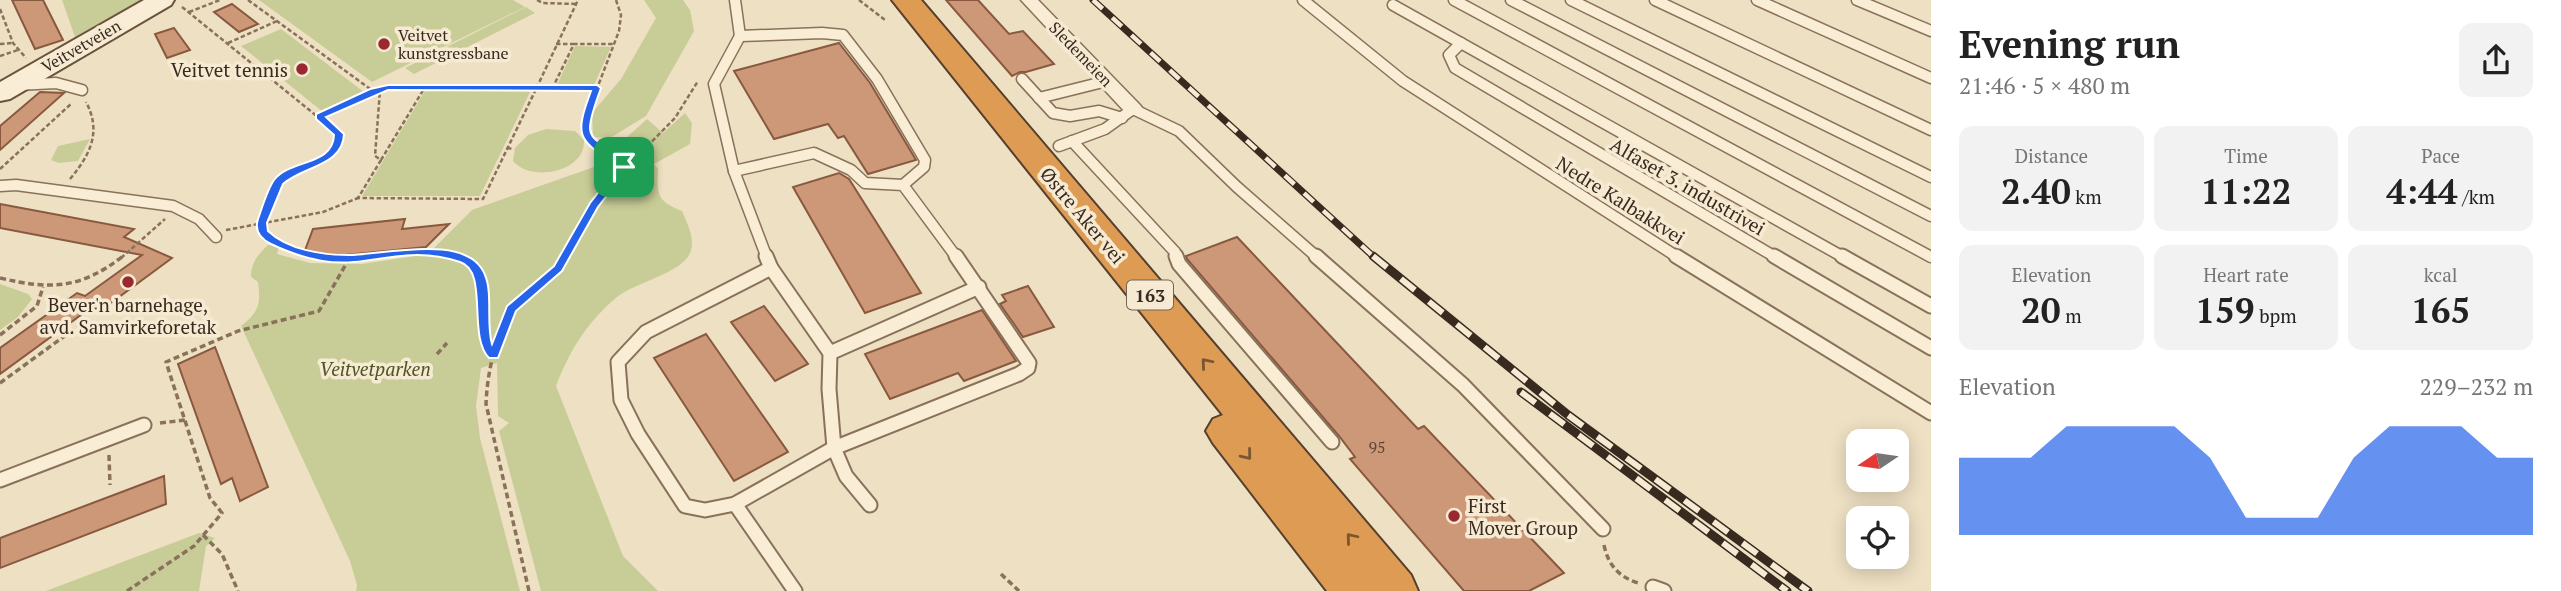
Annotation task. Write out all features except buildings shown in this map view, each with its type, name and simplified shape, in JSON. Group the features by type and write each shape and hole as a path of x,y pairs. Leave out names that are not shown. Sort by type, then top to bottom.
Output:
{"highway":[{"name":"Østre Aker vei","path":"891,7 1356,591"},
{"name":"Østre Aker vei","path":"891,7 1394,591"}],"street":[{"name":"Sledemeien","path":"1029,0 1107,81 1128,113"},
{"name":"Veitvetveien","path":"14,81 169,1"}],"lane":[{"path":"735,0 740,36 714,84 734,171 771,268 830,354 834,447 846,476 870,505"},
{"name":"Nedre Kalbakkvei","path":"1303,0 1404,81 1697,269 1931,414"},
{"path":"1454,0 1931,257"},
{"path":"1511,0 1931,216"},
{"path":"1570,0 1931,177"},
{"path":"1655,0 1931,130"},
{"path":"1757,0 1931,78"},
{"path":"1857,0 1931,32"},
{"path":"1393,5 1931,306"},
{"path":"734,171 814,153 851,170 865,183 903,185 924,167 925,160 903,125 891,99 843,35 822,33 740,36"},
{"name":"Alfaset 3. industrivei","path":"1461,43 1449,55 1455,68 1931,348"},
{"path":"1022,79 1059,117 1099,111 1128,113 1179,131 1237,187 1464,385 1603,529"},
{"path":"14,81 27,86 65,83 82,90"},
{"path":"1039,98 1107,81"},
{"path":"1059,146 1105,129 1128,113"},
{"path":"1072,141 1175,252 1179,264 1332,442"},
{"path":"0,186 16,185 173,206 199,219 215,235"},
{"path":"771,268 646,332 618,362 621,400 638,434 685,506 705,510 735,504 834,447 1028,368 1029,363 979,287 903,185"},
{"path":"830,354 979,287"},
{"path":"0,480 144,425"},
{"path":"735,504 794,591"}],"path":[{"path":"189,12 220,0"},
{"path":"248,0 373,91"},
{"path":"215,235 230,228 323,212 358,198 483,199 577,2 543,4 537,0"},
{"path":"616,0 621,23 584,120 585,131 591,143 624,167"},
{"path":"859,0 891,7"},
{"path":"169,1 189,12 339,134 339,145 331,155 282,178 262,223 263,233 269,239 297,253 349,259 418,251 466,259 480,275 484,340 493,355"},
{"path":"0,9 12,43 25,56 14,81"},
{"path":"228,43 277,21"},
{"path":"0,44 12,43"},
{"path":"556,44 614,44"},
{"path":"553,87 573,44"},
{"path":"0,56 18,50"},
{"path":"529,591 488,414 487,384 493,355 512,309 558,269 594,205 624,167 684,108 703,73"},
{"path":"358,198 425,86"},
{"path":"320,117 373,91 388,87 597,88"},
{"path":"380,90 375,156 381,160"},
{"path":"0,169 81,95 93,114 96,132 81,165 59,191"},
{"path":"507,149 514,149"},
{"path":"0,278 43,287 81,281 103,274 168,217"},
{"path":"127,591 194,547 222,513 210,498 166,362 267,321 319,311 349,259"},
{"path":"0,335 37,306 43,287"},
{"path":"0,383 77,327"},
{"path":"437,354 447,343"},
{"path":"144,425 185,420"},
{"path":"108,438 110,485"},
{"path":"1603,529 1605,556 1622,578 1658,589"},
{"path":"203,536 222,554 238,591"},
{"path":"1002,573 1019,591"}],"green space":[{"path":"62,0 139,0 139,1 75,37"},
{"name":"Veitvet kunstgressbane","path":"259,0 513,0 525,7 372,82"},
{"path":"644,0 683,0 690,10 694,31 646,116 610,138 593,137 592,113 621,79 656,18"},
{"path":"526,7 535,13 414,74 405,68"},
{"name":"Veitvet tennis","path":"281,29 364,92 323,112 241,46"},
{"path":"575,46 611,47 594,85 557,85"},
{"path":"426,89 531,90 480,196 362,196"},
{"name":"Veitvetparken","path":"685,113 692,123 690,144 654,164 658,169 660,196 668,204 682,211 691,237 690,253 678,266 625,292 606,307 580,337 556,386 623,556 658,591 541,591 499,431 509,423 498,416 497,363 481,368 476,406 480,438 520,591 356,591 357,585 350,561 241,326 255,312 259,302 258,282 251,277 256,259 268,245 279,246 277,254 310,263 362,264 428,254 472,210 594,167 647,119 663,133"},
{"path":"546,129 575,131 584,140 582,151 567,167 556,171 532,172 521,168 513,161 515,148 528,135"},
{"path":"90,139 78,161 59,163 51,160 58,146"},
{"path":"0,284 28,294 32,299 18,317 0,330"},
{"path":"199,533 215,538 206,546 199,591 46,591"}],"railway":[{"path":"1093,0 1375,258"},
{"path":"1373,256 1568,415 1808,591"},
{"path":"1521,392 1787,591"}],"place":[{"name":"Veitvet kunstgressbane","path":"384,44"},
{"name":"Veitvet tennis","path":"302,69"},
{"name":"Bever'n barnehage, avd. Samvirkeforetak","path":"128,282"},
{"name":"First Mover Group","path":"1454,516"}],"route":[{"path":"388,87 597,88 584,120 585,131 591,143 624,167 594,205 558,269 549,279 524,295 512,309 493,355 484,340 480,275 466,259 450,254 418,251 349,259 297,253 269,239 263,233 262,223 278,182 331,155 339,145 339,134 320,117 373,91 388,87"}]}
